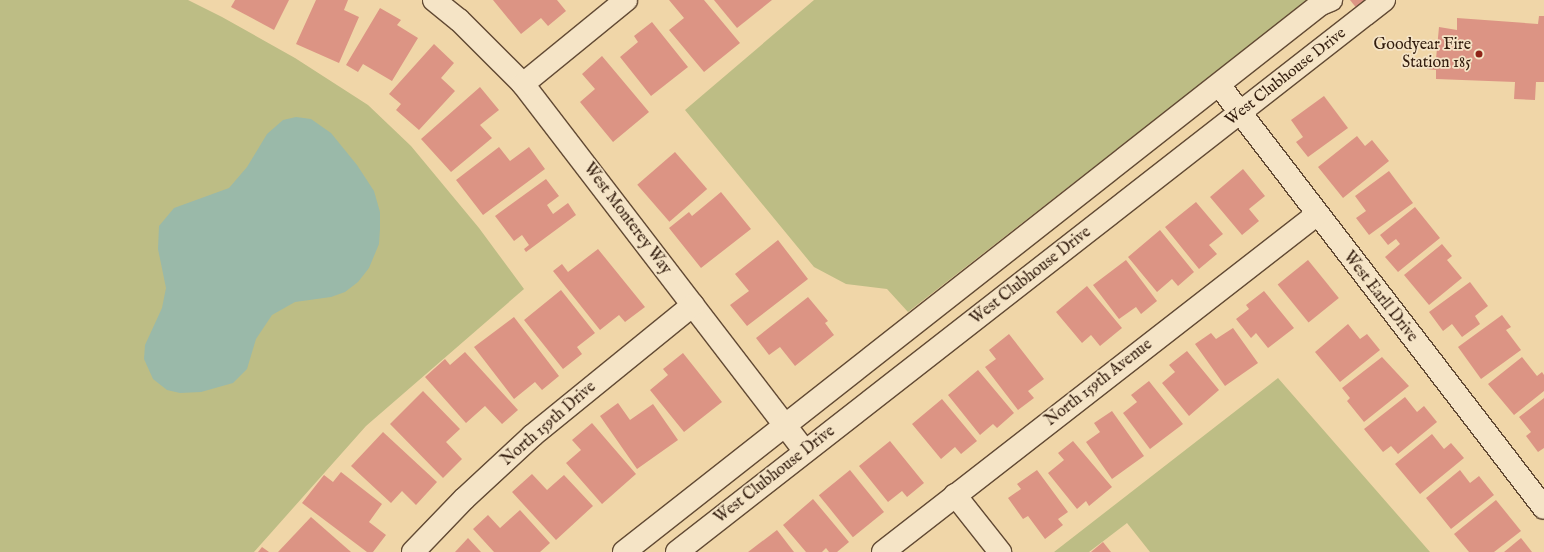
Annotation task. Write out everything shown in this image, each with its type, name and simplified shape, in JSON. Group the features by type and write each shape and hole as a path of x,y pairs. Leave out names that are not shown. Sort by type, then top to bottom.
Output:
{"street":[{"name":"West Monterey Way","path":"434,0 459,20 523,84 806,451"},
{"path":"523,84 626,0"},
{"name":"West Clubhouse Drive","path":"677,552 1384,0"},
{"name":"West Clubhouse Drive","path":"624,552 1325,1"},
{"name":"West Earll Drive","path":"1219,85 1316,215 1544,508"},
{"name":"North 159th Avenue","path":"883,552 1316,215"},
{"name":"North 159th Drive","path":"413,552 464,499 533,434 693,305"},
{"path":"955,495 1000,552"}],"green space":[{"path":"0,0 188,0 222,17 295,58 368,105 411,146 479,228 524,289 366,426 254,552 0,552"},
{"path":"814,0 1308,0 908,312 887,289 846,284 814,267 685,110"},
{"path":"1278,378 1430,552 1150,552 1127,523 1089,552 1054,552"}],"shaded area":[{"path":"296,117 311,119 331,133 357,165 374,191 380,212 380,229 379,244 369,268 358,282 345,292 331,297 295,302 272,315 256,339 247,369 233,383 201,392 180,393 167,390 153,379 144,359 145,345 162,308 166,288 158,249 159,226 174,208 229,188 247,167 267,134 283,120"}],"building":[{"path":"235,0 289,0 274,30 231,7"},
{"path":"316,0 348,0 344,10 359,17 339,63 296,44"},
{"path":"493,0 557,0 566,11 548,26 541,18 521,34"},
{"path":"669,0 704,0 740,43 704,72 669,30 684,18"},
{"path":"714,0 772,0 737,28"},
{"path":"1350,0 1370,0 1358,10"},
{"path":"380,8 401,20 397,25 418,38 392,81 363,64 358,72 346,65"},
{"name":"Goodyear Fire Station 185","path":"1539,16 1544,16 1544,82 1536,82 1535,100 1514,99 1515,82 1436,79 1436,70 1427,69 1428,59 1436,59 1439,27 1457,30 1457,18 1538,24"},
{"path":"652,22 688,67 651,96 620,57 638,42 634,36"},
{"path":"434,44 454,63 441,78 455,91 419,130 396,110 401,104 389,94"},
{"path":"602,56 649,112 613,142 580,102 595,89 582,74"},
{"path":"480,87 499,110 480,125 492,138 451,172 421,139"},
{"path":"1324,96 1348,128 1308,157 1296,142 1303,137 1291,120"},
{"path":"1357,136 1365,146 1372,140 1389,161 1343,198 1318,167"},
{"path":"499,147 510,161 529,147 545,169 483,215 456,180"},
{"path":"675,152 707,189 669,222 637,185"},
{"path":"1243,169 1265,196 1249,209 1259,221 1242,235 1210,197"},
{"path":"1389,171 1413,203 1369,235 1356,218 1366,211 1355,196"},
{"path":"546,179 559,196 547,205 553,214 568,203 576,215 526,252 524,249 529,245 522,235 514,241 495,216"},
{"path":"721,192 751,229 701,268 669,228 689,212 692,216"},
{"path":"1196,202 1223,234 1209,245 1217,254 1199,269 1165,227"},
{"path":"1415,207 1440,238 1398,272 1385,257 1400,244 1396,239 1388,245 1380,235"},
{"path":"1160,230 1194,272 1178,286 1172,279 1157,292 1128,257"},
{"path":"778,240 808,279 747,326 730,305 749,291 735,274"},
{"path":"1442,244 1452,256 1447,260 1462,278 1429,305 1404,275"},
{"path":"598,249 645,307 625,322 619,315 600,330 553,271 562,264 568,272"},
{"path":"1126,260 1157,301 1141,314 1136,307 1119,319 1093,285"},
{"path":"1308,260 1339,298 1309,323 1278,285"},
{"path":"1470,282 1488,306 1475,316 1480,324 1462,337 1452,324 1443,331 1429,312"},
{"path":"1087,286 1122,328 1100,346 1091,335 1082,343 1056,312"},
{"path":"561,290 595,333 577,347 582,354 563,369 524,320"},
{"path":"1264,291 1294,328 1268,348 1256,333 1251,338 1236,319 1249,309 1246,305"},
{"path":"808,297 828,321 825,323 834,335 795,366 780,347 769,355 756,338"},
{"path":"1502,315 1511,327 1506,330 1521,350 1481,379 1458,347"},
{"path":"514,317 559,376 542,390 535,382 514,399 474,347"},
{"path":"1348,324 1360,339 1367,334 1380,350 1340,382 1315,352"},
{"path":"1233,328 1258,363 1225,386 1195,344 1211,333 1216,339"},
{"path":"1009,334 1044,379 1028,391 1034,398 1018,410 985,367 996,359 989,350"},
{"path":"1187,351 1219,390 1189,416 1162,383 1175,372 1169,365"},
{"path":"465,352 518,410 502,424 485,406 466,423 425,377 445,359 450,365"},
{"path":"683,353 722,402 684,432 650,390 668,375 663,369"},
{"path":"1382,357 1409,386 1364,422 1347,401 1350,398 1342,388"},
{"path":"1522,357 1537,376 1542,372 1544,375 1544,391 1514,415 1488,384"},
{"path":"978,370 1014,413 997,428 993,424 980,435 948,395"},
{"path":"1149,381 1183,424 1150,449 1123,413 1137,402 1131,395"},
{"path":"423,391 460,429 446,442 462,459 443,478 390,424"},
{"path":"1405,397 1417,412 1424,406 1437,422 1398,454 1391,446 1383,452 1364,429"},
{"path":"1544,398 1544,448 1538,452 1526,436 1531,432 1519,417"},
{"path":"942,399 977,441 961,454 955,447 941,459 912,424"},
{"path":"618,403 630,420 653,404 678,440 637,469 600,416"},
{"path":"1112,411 1144,456 1112,479 1086,442 1100,432 1094,423"},
{"path":"592,423 636,474 602,504 566,463 581,450 572,440"},
{"path":"383,432 437,482 416,505 402,491 391,503 351,466"},
{"path":"1432,434 1444,449 1451,443 1464,458 1420,494 1395,464"},
{"path":"890,441 924,483 907,497 902,491 888,502 859,466"},
{"path":"1073,441 1112,487 1089,506 1086,501 1077,509 1048,473 1064,460 1058,453"},
{"path":"850,470 884,512 853,537 819,495"},
{"path":"1037,470 1068,512 1058,519 1063,525 1045,539 1028,516 1023,519 1008,498 1021,489 1017,484"},
{"path":"1460,470 1470,483 1479,476 1494,495 1451,529 1426,498"},
{"path":"341,472 382,504 369,522 386,535 373,552 367,552 302,503 324,475 333,482"},
{"path":"532,474 547,490 564,475 593,506 556,540 512,492"},
{"path":"813,499 849,542 837,552 829,552 826,548 822,552 806,552 783,525"},
{"path":"1496,500 1521,531 1494,552 1469,552 1454,534"},
{"path":"520,510 550,543 540,552 494,552 473,529 488,515 500,528"},
{"path":"311,517 351,552 278,552"},
{"path":"777,530 794,552 748,552"},
{"path":"468,538 481,552 455,552"},
{"path":"1521,538 1532,552 1504,552"},
{"path":"1103,542 1111,552 1091,552"},
{"path":"262,547 269,552 258,552"}],"place":[{"name":"Goodyear Fire Station 185","path":"1479,54"}]}
